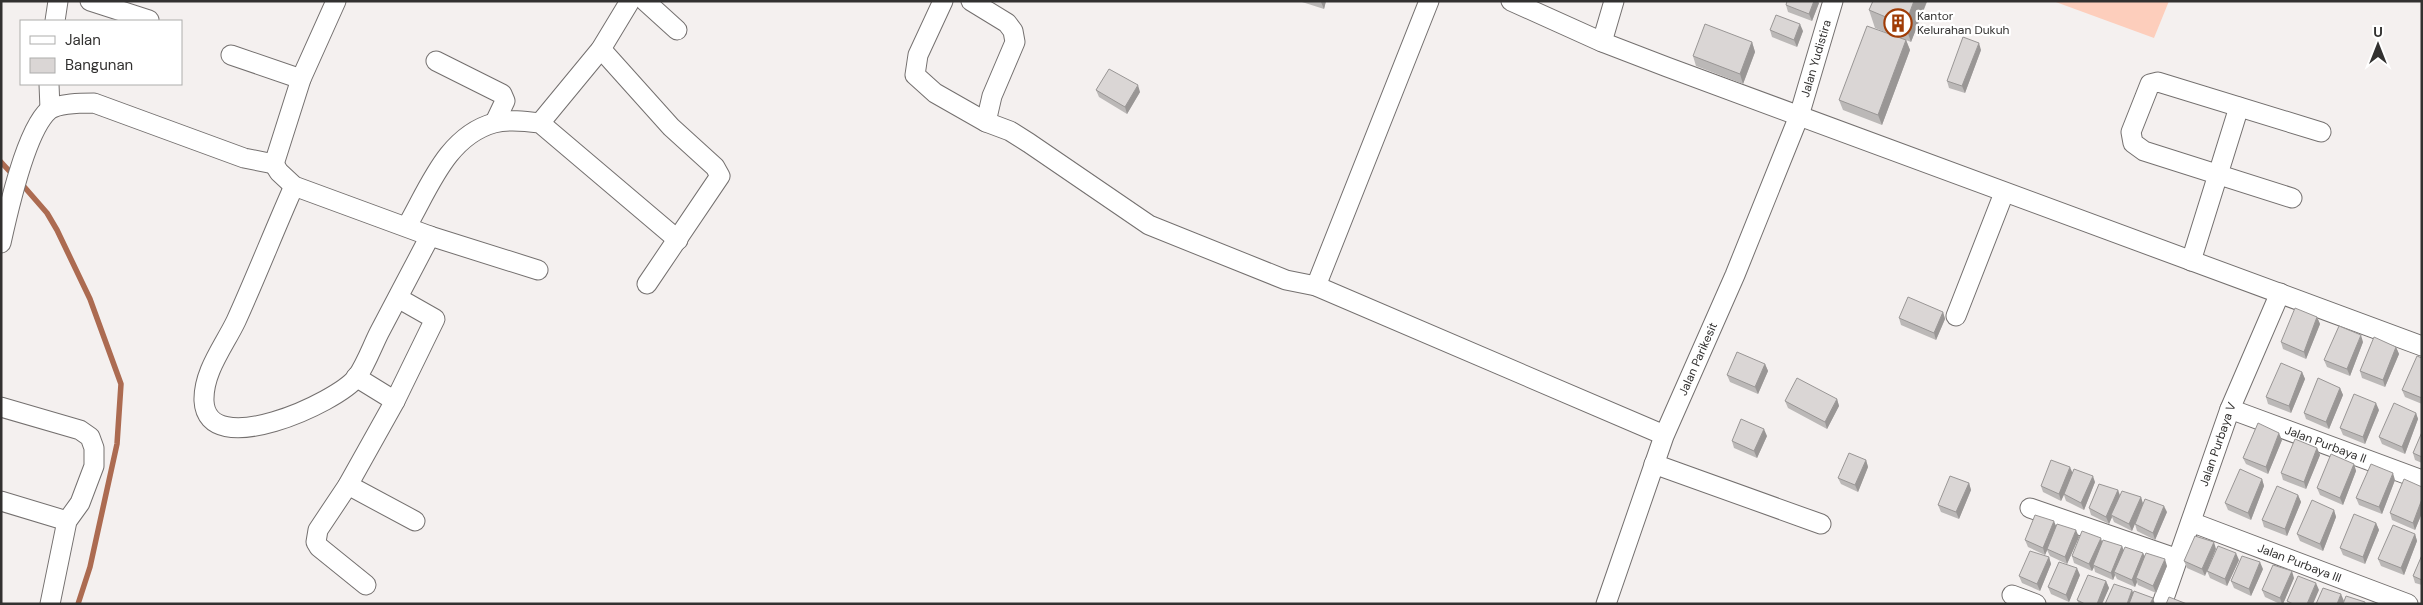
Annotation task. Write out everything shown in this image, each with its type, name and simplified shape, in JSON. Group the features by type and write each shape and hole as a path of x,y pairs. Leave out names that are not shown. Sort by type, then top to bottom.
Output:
{"street":[{"path":"55,20 58,1"},
{"path":"90,1 149,20"},
{"path":"274,164 301,79 336,1"},
{"path":"540,123 601,49 630,1"},
{"path":"645,1 677,30"},
{"path":"943,1 918,55 915,75 935,93 986,122 1010,131 1149,225 1286,280 1316,286 1664,435"},
{"path":"971,1 1007,23 1013,31 1016,42 992,96 986,122"},
{"path":"1316,286 1429,1"},
{"path":"1511,1 1602,42 2004,193 2422,346"},
{"path":"1602,42 1614,1"},
{"name":"Jalan Yudistira","path":"1799,116 1833,1"},
{"path":"601,49 671,127 718,171 720,176 647,284"},
{"path":"231,56 301,79"},
{"path":"436,61 502,94 505,101 495,122"},
{"path":"2292,198 2144,151 2133,143 2131,132 2150,84 2154,82 2321,132"},
{"path":"49,85 50,109"},
{"path":"1,243 10,204 33,130 50,109 75,104 94,103 244,158 274,164 279,172 294,186 430,236 538,270"},
{"path":"2191,261 2239,107"},
{"name":"Jalan Parikesit","path":"1606,604 1664,435 1735,275 1799,116"},
{"path":"407,226 447,156 458,143 476,130 495,122 520,121 540,123 678,240"},
{"path":"294,186 235,322 211,370 206,387 204,403 208,416 224,429 241,428 284,419 334,395 356,377 430,236"},
{"path":"1956,316 2004,193"},
{"name":"Jalan Purbaya V","path":"2167,602 2178,559 2230,410 2280,293"},
{"path":"366,585 319,548 316,542 318,530 348,484 395,401 435,319 398,298"},
{"path":"356,377 395,401"},
{"path":"1,408 80,430 90,436 94,448 94,466 80,503 66,521 50,604"},
{"name":"Jalan Purbaya II","path":"2230,410 2422,480"},
{"path":"1654,464 1821,524"},
{"path":"348,484 415,521"},
{"path":"1,501 66,521"},
{"path":"2030,508 2178,559"},
{"name":"Jalan Purbaya III","path":"2191,522 2408,604"},
{"path":"2012,595 2036,604"}],"shaded area":[{"path":"2053,1 2169,1 2154,38"}],"building":[{"path":"1787,1 1814,1 1809,14 1786,5"},
{"path":"1873,1 1914,1 1905,25 1869,10"},
{"path":"1776,15 1800,24 1794,40 1770,30"},
{"path":"1705,24 1752,42 1740,74 1693,56"},
{"path":"1867,26 1906,40 1878,115 1839,100"},
{"path":"1963,37 1979,43 1962,86 1947,81"},
{"path":"1109,69 1138,85 1125,107 1096,90"},
{"path":"1908,297 1943,312 1934,333 1899,318"},
{"path":"2295,308 2317,317 2304,352 2281,342"},
{"path":"2339,326 2361,335 2347,369 2324,360"},
{"path":"2374,337 2396,347 2383,380 2360,371"},
{"path":"1737,352 1765,364 1755,387 1727,375"},
{"path":"2417,356 2422,358 2422,398 2402,390"},
{"path":"2281,363 2302,372 2289,406 2266,397"},
{"path":"1797,378 1837,399 1825,422 1785,401"},
{"path":"2318,378 2340,388 2326,422 2304,413"},
{"path":"2354,394 2376,403 2363,437 2340,428"},
{"path":"2394,403 2416,413 2402,447 2379,437"},
{"path":"1741,419 1764,429 1754,451 1732,441"},
{"path":"2258,423 2279,433 2266,467 2243,458"},
{"path":"2422,432 2422,457 2413,453"},
{"path":"2295,439 2317,448 2304,482 2281,473"},
{"path":"1849,453 1866,460 1855,485 1838,478"},
{"path":"2331,454 2354,464 2340,498 2317,488"},
{"path":"2051,460 2070,467 2059,494 2041,486"},
{"path":"2371,464 2393,473 2379,507 2356,498"},
{"path":"2074,469 2093,476 2081,503 2064,494"},
{"path":"2240,469 2262,479 2248,513 2225,503"},
{"path":"1950,476 1969,483 1956,512 1938,505"},
{"path":"2404,479 2422,487 2422,499 2413,523 2390,513"},
{"path":"2099,484 2118,490 2106,517 2089,508"},
{"path":"2277,486 2298,495 2285,529 2262,520"},
{"path":"2122,491 2141,497 2129,524 2111,515"},
{"path":"2145,499 2164,506 2153,533 2135,524"},
{"path":"2312,500 2334,510 2320,544 2297,534"},
{"path":"2354,514 2376,523 2363,557 2340,548"},
{"path":"2035,515 2054,521 2043,548 2025,540"},
{"path":"2057,524 2076,530 2065,557 2047,549"},
{"path":"2393,525 2415,534 2401,568 2378,559"},
{"path":"2082,531 2101,538 2089,564 2072,556"},
{"path":"2195,536 2214,542 2202,569 2184,561"},
{"path":"2103,540 2122,546 2111,573 2093,565"},
{"path":"2218,546 2236,553 2225,579 2207,571"},
{"path":"2125,547 2143,553 2132,580 2114,572"},
{"path":"2030,551 2049,557 2037,584 2019,576"},
{"path":"2146,553 2165,559 2153,586 2136,578"},
{"path":"2422,555 2422,580 2413,576"},
{"path":"2242,556 2260,562 2249,589 2231,581"},
{"path":"2059,562 2077,568 2066,595 2048,587"},
{"path":"2273,565 2292,571 2280,598 2262,590"},
{"path":"2088,575 2106,581 2097,604 2085,604 2077,600"},
{"path":"2298,576 2316,583 2307,604 2293,604 2287,601"},
{"path":"2114,584 2132,590 2127,604 2105,604"},
{"path":"2323,588 2341,594 2337,604 2316,604"},
{"path":"2134,591 2153,598 2150,604 2129,604"},
{"path":"2346,596 2365,602 2365,604 2343,604"},
{"path":"2169,597 2187,604 2166,604"}],"waterway":[{"path":"1,162 13,175"},
{"path":"20,182 47,213 57,230 90,299 121,384 117,444 90,567 78,604"}],"place":[{"name":"Kantor Kelurahan Dukuh","path":"1898,23"}]}
